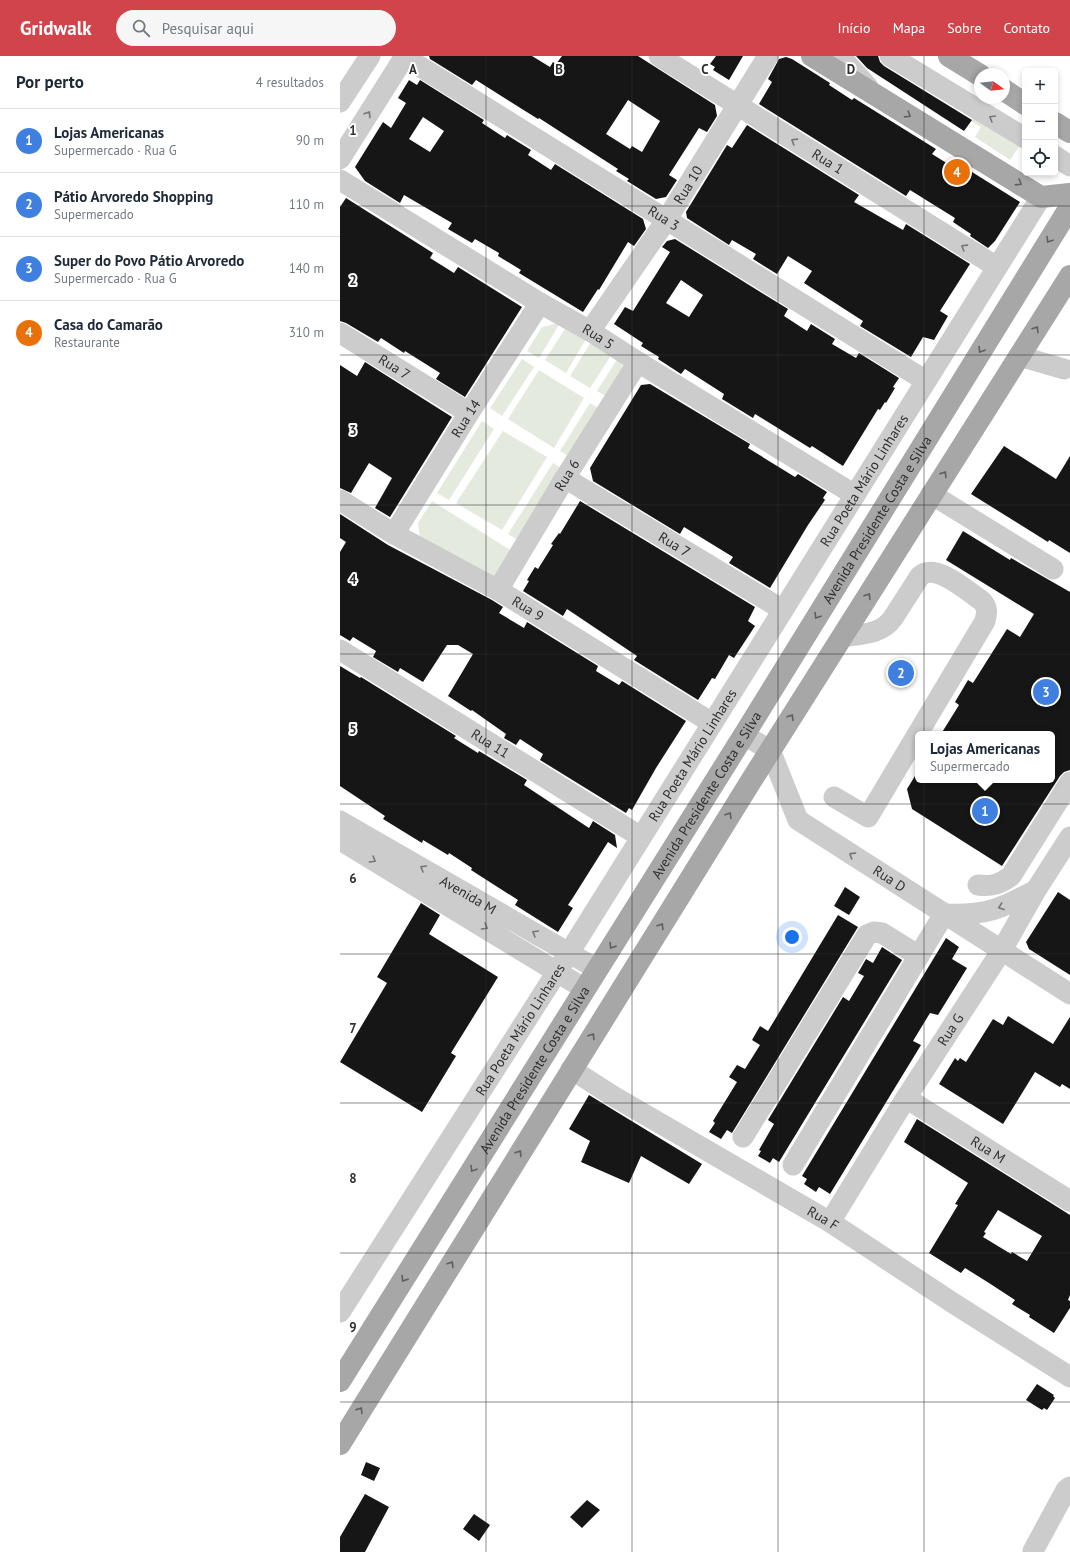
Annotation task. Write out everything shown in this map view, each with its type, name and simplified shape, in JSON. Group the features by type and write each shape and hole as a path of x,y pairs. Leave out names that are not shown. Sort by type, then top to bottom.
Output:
{"main road":[{"path":"812,56 1041,196 1070,194"},
{"path":"949,56 974,71"},
{"path":"1010,94 1022,102"},
{"path":"1058,125 1070,132"},
{"name":"Avenida Presidente Costa e Silva","path":"340,1381 744,735 1070,207"},
{"path":"340,1444 770,750 1070,276"}],"street":[{"path":"342,96 370,56"},
{"path":"340,159 404,56"},
{"name":"Rua 3","path":"404,56 926,381"},
{"name":"Rua 1","path":"659,56 997,267"},
{"name":"Rua 10","path":"590,331 666,219 768,56"},
{"path":"840,56 875,94"},
{"path":"890,56 1022,136"},
{"path":"1058,158 1070,166"},
{"name":"Rua 5","path":"340,180 540,303 590,331 855,495"},
{"name":"Rua Poeta Mário Linhares","path":"340,1312 569,953 1041,196"},
{"name":"Rua 14","path":"394,534 469,413 540,303"},
{"name":"Rua 7","path":"340,333 469,413"},
{"path":"1019,356 1064,369"},
{"name":"Rua 6","path":"498,590 565,478 638,362"},
{"name":"Rua 7","path":"565,478 783,610"},
{"path":"931,494 1053,569"},
{"name":"Rua 9","path":"340,500 394,534 498,590 712,723"},
{"path":"842,637 882,629 893,618 920,576 924,573 930,572 943,574 982,601 986,606 987,613 985,621 919,731"},
{"name":"Rua 11","path":"340,650 641,838"},
{"path":"744,735 770,750"},
{"path":"834,797 868,817 915,738"},
{"name":"Rua D","path":"770,750 798,820 1070,994"},
{"path":"978,885 995,885 1003,882 1011,876 1070,782"},
{"name":"Avenida M","path":"340,821 597,969"},
{"name":"Rua G","path":"830,1222 906,1098 1002,950 1036,890 1070,837"},
{"name":"Avenida M","path":"340,840 585,989"},
{"path":"793,1165 944,914 966,915 981,913 1005,906 1036,890"},
{"path":"743,1137 867,935 874,932 882,933 918,956"},
{"name":"Rua F","path":"571,1069 613,1096 830,1222 953,1303 1070,1377"},
{"name":"Rua M","path":"906,1098 1070,1201"},
{"path":"1033,1552 1066,1490 1070,1487"}],"shaded area":[{"path":"973,117 1020,145 1010,160 975,137 981,127 971,121"},
{"path":"560,323 539,358 527,351 542,327"},
{"path":"566,327 586,339 566,373 545,360"},
{"path":"591,342 612,354 590,388 570,376"},
{"path":"618,358 621,359 625,376 610,399 597,391"},
{"path":"522,359 534,367 502,416 490,408"},
{"path":"539,370 584,398 554,448 508,419"},
{"path":"590,403 603,411 573,459 560,451"},
{"path":"482,421 494,429 449,500 437,493"},
{"path":"503,431 547,457 502,530 456,503"},
{"path":"553,463 566,471 522,542 508,534"},
{"path":"432,501 515,553 500,578 489,581 420,540 418,523"}],"building":[{"path":"429,56 532,56 550,67 553,62 556,64 562,56 638,56 715,105 717,116 707,132 699,128 669,175 677,180 666,197 656,199 627,181 629,179 616,171 618,169 539,118 538,119 476,80 472,85 430,59","holes":["628,100 660,121 642,152 632,146 630,149 606,134"]},
{"path":"716,56 743,56 729,80 713,70 715,67 710,64"},
{"path":"856,56 878,56 880,62 884,66 972,120 964,131 867,68"},
{"path":"786,57 792,59 830,83 829,85 852,100 854,98 936,149 932,154 961,172 964,167 1020,202 995,241 988,248 953,222 955,218 910,190 906,196 759,104 772,82 768,79 779,59"},
{"path":"409,80 417,85 420,80 484,120 482,123 505,138 507,135 531,150 528,155 551,170 555,164 643,219 646,229 634,246 628,242 599,290 598,289 583,312 519,273 521,270 498,256 499,253 475,239 472,243 448,229 452,223 404,195 400,203 365,181 355,167 383,122 391,128 406,103 398,98","holes":["423,117 444,131 430,152 409,139"]},
{"path":"747,125 859,195 854,202 903,230 906,224 970,264 940,311 948,316 934,340 923,337 911,357 860,326 863,321 804,283 812,271 788,256 777,274 753,259 756,254 732,240 729,245 687,218 686,212 727,145 732,148"},
{"path":"346,198 433,253 430,258 454,273 458,267 522,307 465,397 436,379 440,373 405,351 404,353 381,338 378,342 340,321 340,207"},
{"path":"675,239 788,309 784,316 807,331 811,324 835,339 832,344 856,358 859,353 899,378 886,403 885,402 880,410 878,409 843,466 812,446 810,448 755,414 753,418 722,399 724,394 685,369 681,374 658,359 659,357 641,346 643,343 614,324 625,307 633,311 670,252 662,247 667,241","holes":["681,280 703,295 689,317 666,303"]},
{"path":"365,362 452,417 390,517 375,508 392,478 369,463 351,493 340,488 340,365 357,376"},
{"path":"650,384 750,444 748,448 795,477 798,474 827,492 823,498 825,500 770,588 729,563 733,557 684,527 680,534 593,481 590,468 641,385"},
{"path":"1004,446 1056,479 1070,456 1070,553 1049,540 1048,542 971,494"},
{"path":"580,501 755,607 748,621 755,626 734,658 729,655 715,679 712,678 698,700 634,660 637,656 567,609 563,616 523,591 529,581 527,580 535,567 538,569 553,545 551,544 559,533 560,534"},
{"path":"340,514 388,545 492,600 503,607 499,613 524,628 527,622 598,666 596,671 619,685 622,681 686,721 656,768 632,810 629,808 626,813 540,760 543,754 520,739 516,745 504,738 506,734 472,710 471,711 448,696 473,654 458,645 447,645 423,682 400,668 398,672 373,657 376,651 353,637 350,641 340,635 340,552 346,542 340,538"},
{"path":"963,531 1010,560 1011,558 1070,592 1070,770 1064,772 1060,776 1002,866 912,809 907,789 915,776 915,783 1055,783 1055,731 943,731 959,705 955,702 968,680 973,683 1007,629 1020,637 1034,614 946,560"},
{"path":"340,666 360,678 361,677 456,736 454,738 478,753 479,751 527,780 524,785 589,828 593,821 615,835 617,848 608,842 568,905 573,908 558,932 515,905 518,900 471,870 472,868 449,853 448,855 423,840 422,843 383,819 385,816 340,786"},
{"path":"845,887 860,897 849,915 834,906"},
{"path":"1058,892 1070,900 1070,975 1029,949 1026,942"},
{"path":"421,903 440,915 429,934 498,977 451,1053 456,1056 422,1112 340,1062 387,983 377,977"},
{"path":"838,915 858,927 732,1133 727,1130 721,1139 709,1132 715,1123 713,1121 737,1082 729,1077 737,1065 745,1069 760,1045 752,1040 760,1026 768,1031"},
{"path":"946,938 959,947 952,959 967,968 938,1015 930,1013 913,1041 921,1045 830,1194 819,1187 816,1192 804,1184 807,1179 802,1176"},
{"path":"882,947 902,960 779,1162 773,1158 770,1163 758,1156 761,1151 759,1150 774,1124 768,1120 843,997 849,1001 864,976 858,973 866,959 873,963"},
{"path":"1008,1016 1053,1044 1070,1017 1070,1089 1062,1084 1060,1087 1035,1072 1003,1124 939,1084 955,1058 958,1061 960,1058 966,1062 993,1019 1003,1025"},
{"path":"589,1095 702,1164 689,1184 641,1156 629,1183 581,1162 590,1141 569,1129"},
{"path":"917,1119 1070,1215 1070,1295 1068,1300 1070,1301 1070,1308 1054,1333 1012,1304 1015,1300 989,1283 965,1268 961,1273 929,1253 958,1205 955,1204 968,1183 904,1142","holes":["998,1210 1042,1236 1027,1261 1012,1252 1011,1254 983,1237 986,1233 984,1232"]},
{"path":"1037,1384 1054,1395 1053,1396 1055,1398 1047,1410 1044,1408 1042,1410 1026,1400"},
{"path":"366,1462 380,1468 374,1481 361,1475"},
{"path":"365,1494 389,1507 365,1552 340,1552 340,1537"},
{"path":"587,1500 600,1510 582,1528 570,1517"},
{"path":"474,1514 490,1525 479,1541 463,1529"}],"place":[{"name":"Casa do Camarão","path":"957,172"},
{"name":"Pátio Arvoredo Shopping","path":"901,673"},
{"name":"Super do Povo Pátio Arvoredo","path":"1046,692"},
{"name":"Lojas Americanas","path":"985,811"}]}
